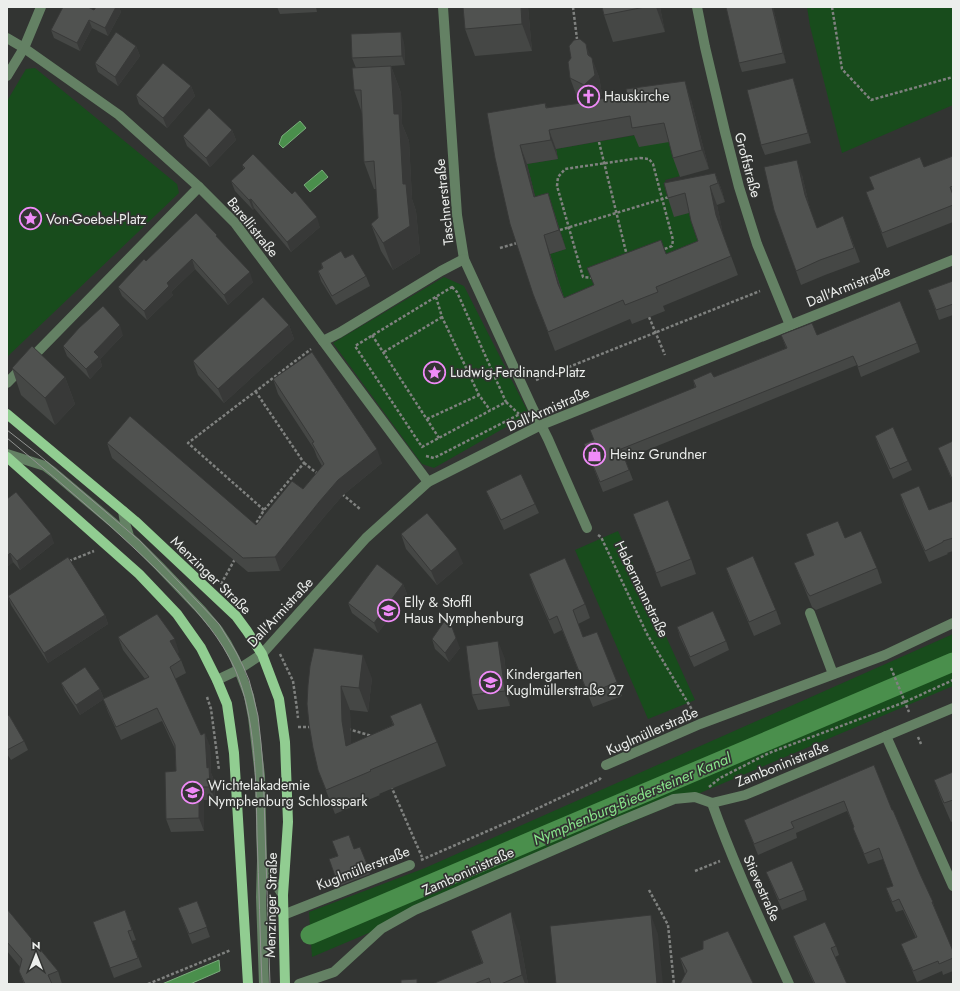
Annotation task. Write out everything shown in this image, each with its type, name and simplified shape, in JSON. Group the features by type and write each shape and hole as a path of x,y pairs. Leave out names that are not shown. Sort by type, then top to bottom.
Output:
{"main road":[{"name":"Menzinger Straße","path":"7,414 151,536 236,616 262,654 279,699 285,742 288,822 283,895 285,984"},
{"name":"Menzinger Straße","path":"7,456 139,574 177,614 201,648 217,680 227,704 234,753 248,984"}],"street":[{"path":"7,76 24,48 41,7"},
{"name":"Taschnerstraße","path":"443,7 457,215 464,259 541,425"},
{"name":"Groffstraße","path":"697,7 705,47 739,187 758,244 790,325"},
{"name":"Barellistraße","path":"7,38 24,48 119,114 199,186 235,223 428,482"},
{"path":"7,383 199,186"},
{"path":"324,341 441,271 464,259"},
{"name":"Dall'Armistraße","path":"217,680 262,654 366,538 428,482 541,425 953,260"},
{"path":"541,425 586,528"},
{"path":"7,456 45,466 130,538 184,592 214,625 235,659 249,696 260,776 262,860 261,897 264,984"},
{"path":"123,511 124,523 130,538"},
{"path":"810,613 833,674"},
{"name":"Kuglmüllerstraße","path":"606,765 700,724 885,655 953,623"},
{"name":"Zamboninistraße","path":"299,984 334,972 381,929 415,910 618,822 674,799 695,797 712,803 746,795 953,708"},
{"path":"886,736 953,886"},
{"name":"Stievestraße","path":"712,803 732,856 789,984"},
{"path":"262,860 266,870 283,895"},
{"name":"Kuglmüllerstraße","path":"283,914 410,865"}],"path":[{"path":"573,7 577,39"},
{"path":"832,7 842,69 870,100 953,77"},
{"path":"599,142 631,268"},
{"path":"640,158 648,159 653,164 673,240 672,246 593,278 583,277 557,186 558,177 565,169 604,163 640,158"},
{"path":"560,230 669,197"},
{"path":"500,248 517,243"},
{"path":"520,415 506,402 456,292 452,287 355,346 422,447 425,456 434,458 520,415 533,408"},
{"path":"536,380 763,290"},
{"path":"436,297 442,317 479,395 490,410"},
{"path":"384,352 442,317"},
{"path":"649,317 665,355"},
{"path":"372,335 439,438"},
{"path":"264,510 188,443 314,346 324,341"},
{"path":"256,392 304,463 321,477"},
{"path":"427,419 479,395"},
{"path":"422,447 506,402"},
{"path":"251,532 264,510 304,463"},
{"path":"338,490 360,509"},
{"name":"Habermannstraße","path":"586,528 601,537 647,634 700,724"},
{"path":"66,563 72,559 94,551 89,546"},
{"path":"220,585 236,559"},
{"path":"892,671 903,697"},
{"path":"695,797 720,778 769,753 905,702 953,680"},
{"path":"206,695 212,709 220,775"},
{"path":"298,727 316,728"},
{"path":"344,729 350,729 378,738"},
{"name":"Kuglmüllerstraße","path":"410,865 515,819 600,779 606,765"},
{"path":"390,783 424,860"},
{"path":"695,871 732,856"},
{"path":"648,890 668,925 674,984"},
{"path":"148,984 231,950 231,957"}],"shaded area":[{"path":"807,7 953,7 953,105 842,153 810,26"},
{"path":"35,68 177,184 179,193 7,357 7,101 26,69"},
{"path":"300,121 306,128 283,148 279,144 282,136"},
{"path":"636,135 671,142 680,176 665,180 674,216 692,212 698,240 705,260 565,303 550,254 566,249 540,216 527,164 558,159 556,149"},
{"path":"322,170 328,177 310,192 304,185"},
{"path":"444,277 464,286 529,414 434,468 422,464 333,343"},
{"path":"618,531 695,700 648,719 575,550"},
{"path":"953,634 953,686 312,957 309,912 425,868"},
{"path":"219,960 220,971 190,984 162,984"}],"building":[{"path":"63,7 88,7 94,10 96,7 116,7 105,28 89,20 77,43 51,30"},
{"path":"463,7 521,7 522,24 465,29"},
{"path":"602,7 645,7 604,15"},
{"path":"726,7 772,7 783,53 739,63"},
{"path":"116,32 136,46 115,77 95,63"},
{"path":"401,32 402,56 352,58 351,34"},
{"path":"580,39 586,44 588,55 592,58 595,75 584,85 570,78 568,62 571,58 569,46 574,40"},
{"path":"163,63 191,86 163,118 136,95"},
{"path":"391,66 394,114 399,114 403,184 406,184 410,226 383,243 371,224 378,218 374,161 364,162 361,90 354,90 352,68"},
{"path":"793,78 808,133 761,145 747,90"},
{"path":"685,81 702,150 673,158 664,123 632,128 630,116 549,130 551,140 520,145 534,197 548,193 559,230 544,235 558,284 564,298 594,285 587,268 661,240 666,254 698,241 691,221 685,193 668,198 664,183 715,173 718,183 710,186 716,215 731,256 656,287 658,292 625,305 623,300 548,332 533,294 510,224 495,158 487,113 545,103 546,108 581,103 581,101 627,96 626,89"},
{"path":"209,108 232,130 206,158 183,136"},
{"path":"253,154 292,194 295,191 317,217 287,242 251,199 249,200 231,181 245,168 242,165"},
{"path":"953,156 953,186 950,187 953,195 953,205 882,233 866,192 874,189 869,177 920,157 924,167"},
{"path":"797,160 805,195 817,228 843,216 854,248 820,260 796,271 774,210 764,167"},
{"path":"196,213 250,272 224,295 192,259 167,283 169,286 144,311 118,287 144,259 146,261"},
{"path":"341,251 345,258 353,254 366,276 332,296 318,271 323,268 321,263"},
{"path":"953,281 953,304 936,310 928,290"},
{"path":"263,297 289,325 218,389 193,361"},
{"path":"900,301 917,343 858,367 853,356 621,449 629,470 600,482 584,444 594,440 590,430 696,387 693,380 711,372 714,377 787,348 781,335 812,323 817,335"},
{"path":"103,306 120,325 94,352 99,357 86,369 63,346 79,328"},
{"path":"32,346 65,377 45,398 12,368"},
{"path":"312,352 377,449 338,480 275,557 243,558 107,443 130,416 256,525 292,481 303,489 324,464 312,443 314,442 273,379"},
{"path":"893,427 908,461 890,469 875,436"},
{"path":"953,441 953,481 938,448"},
{"path":"521,474 535,504 501,520 486,491"},
{"path":"919,486 929,510 953,501 953,538 943,541 925,551 900,494"},
{"path":"16,492 51,534 17,561 10,553 7,556 7,499"},
{"path":"668,500 691,559 656,573 633,514"},
{"path":"427,513 457,549 431,571 401,534"},
{"path":"838,521 845,538 861,531 877,568 810,596 794,563 814,555 806,534"},
{"path":"753,556 776,610 749,622 726,568"},
{"path":"68,557 105,615 44,653 8,596"},
{"path":"565,558 585,604 573,610 583,637 597,632 617,682 588,694 557,616 549,620 529,574"},
{"path":"377,564 403,584 374,623 348,603"},
{"path":"713,611 726,641 690,657 677,627"},
{"path":"157,614 175,639 170,641 181,660 170,667 201,735 205,733 207,768 209,767 210,787 199,787 199,818 166,819 165,772 176,771 175,745 157,708 116,727 103,699 149,677 118,637"},
{"path":"448,616 456,638 445,653 432,639"},
{"path":"498,641 505,691 472,695 466,646"},
{"path":"314,648 363,655 359,688 341,686 342,721 346,746 394,725 390,716 421,703 437,742 326,790 318,770 313,748 307,704 310,666"},
{"path":"85,667 100,689 76,705 61,683"},
{"path":"9,715 24,741 7,750 7,717"},
{"path":"874,765 953,951 953,958 939,964 938,961 913,971 901,944 917,937 899,899 892,902 886,888 893,886 879,848 864,854 844,801 791,822 794,828 754,844 744,820"},
{"path":"953,772 953,800 944,803 934,780"},
{"path":"349,835 354,849 360,847 367,864 335,876 329,859 338,856 332,841"},
{"path":"792,861 804,890 779,900 766,872"},
{"path":"197,901 207,927 189,934 178,908"},
{"path":"7,909 58,971 48,975 52,984 25,984 19,971 22,959 7,942"},
{"path":"125,910 132,930 128,931 138,958 110,968 93,922"},
{"path":"511,912 522,975 501,984 491,984 489,978 474,984 432,984 483,963 471,931"},
{"path":"651,915 657,984 556,984 550,926"},
{"path":"825,922 836,946 831,948 847,984 815,984 793,936"},
{"path":"728,931 753,984 680,984 687,971 680,958 703,949 703,941"},
{"path":"417,979 417,984 401,984 401,980"}],"waterway":[{"name":"Nymphenburg-Biedersteiner Kanal","path":"310,935 953,662"}],"tram line":[{"path":"7,430 39,455 140,541 219,624 243,666 249,680 258,716 263,766 270,984"},
{"path":"7,438 108,524 170,582 210,628 223,647 235,669 247,708 254,750 262,984"}],"place":[{"name":"Hauskirche","path":"589,96"},
{"name":"Von-Goebel-Platz","path":"31,219"},
{"name":"Ludwig-Ferdinand-Platz","path":"435,372"},
{"name":"Heinz Grundner","path":"595,454"},
{"name":"Elly & Stoffl Haus Nymphenburg","path":"388,610"},
{"name":"Kindergarten Kuglmüllerstraße 27","path":"491,682"},
{"name":"Wichtelakademie Nymphenburg Schlosspark","path":"192,793"}]}
